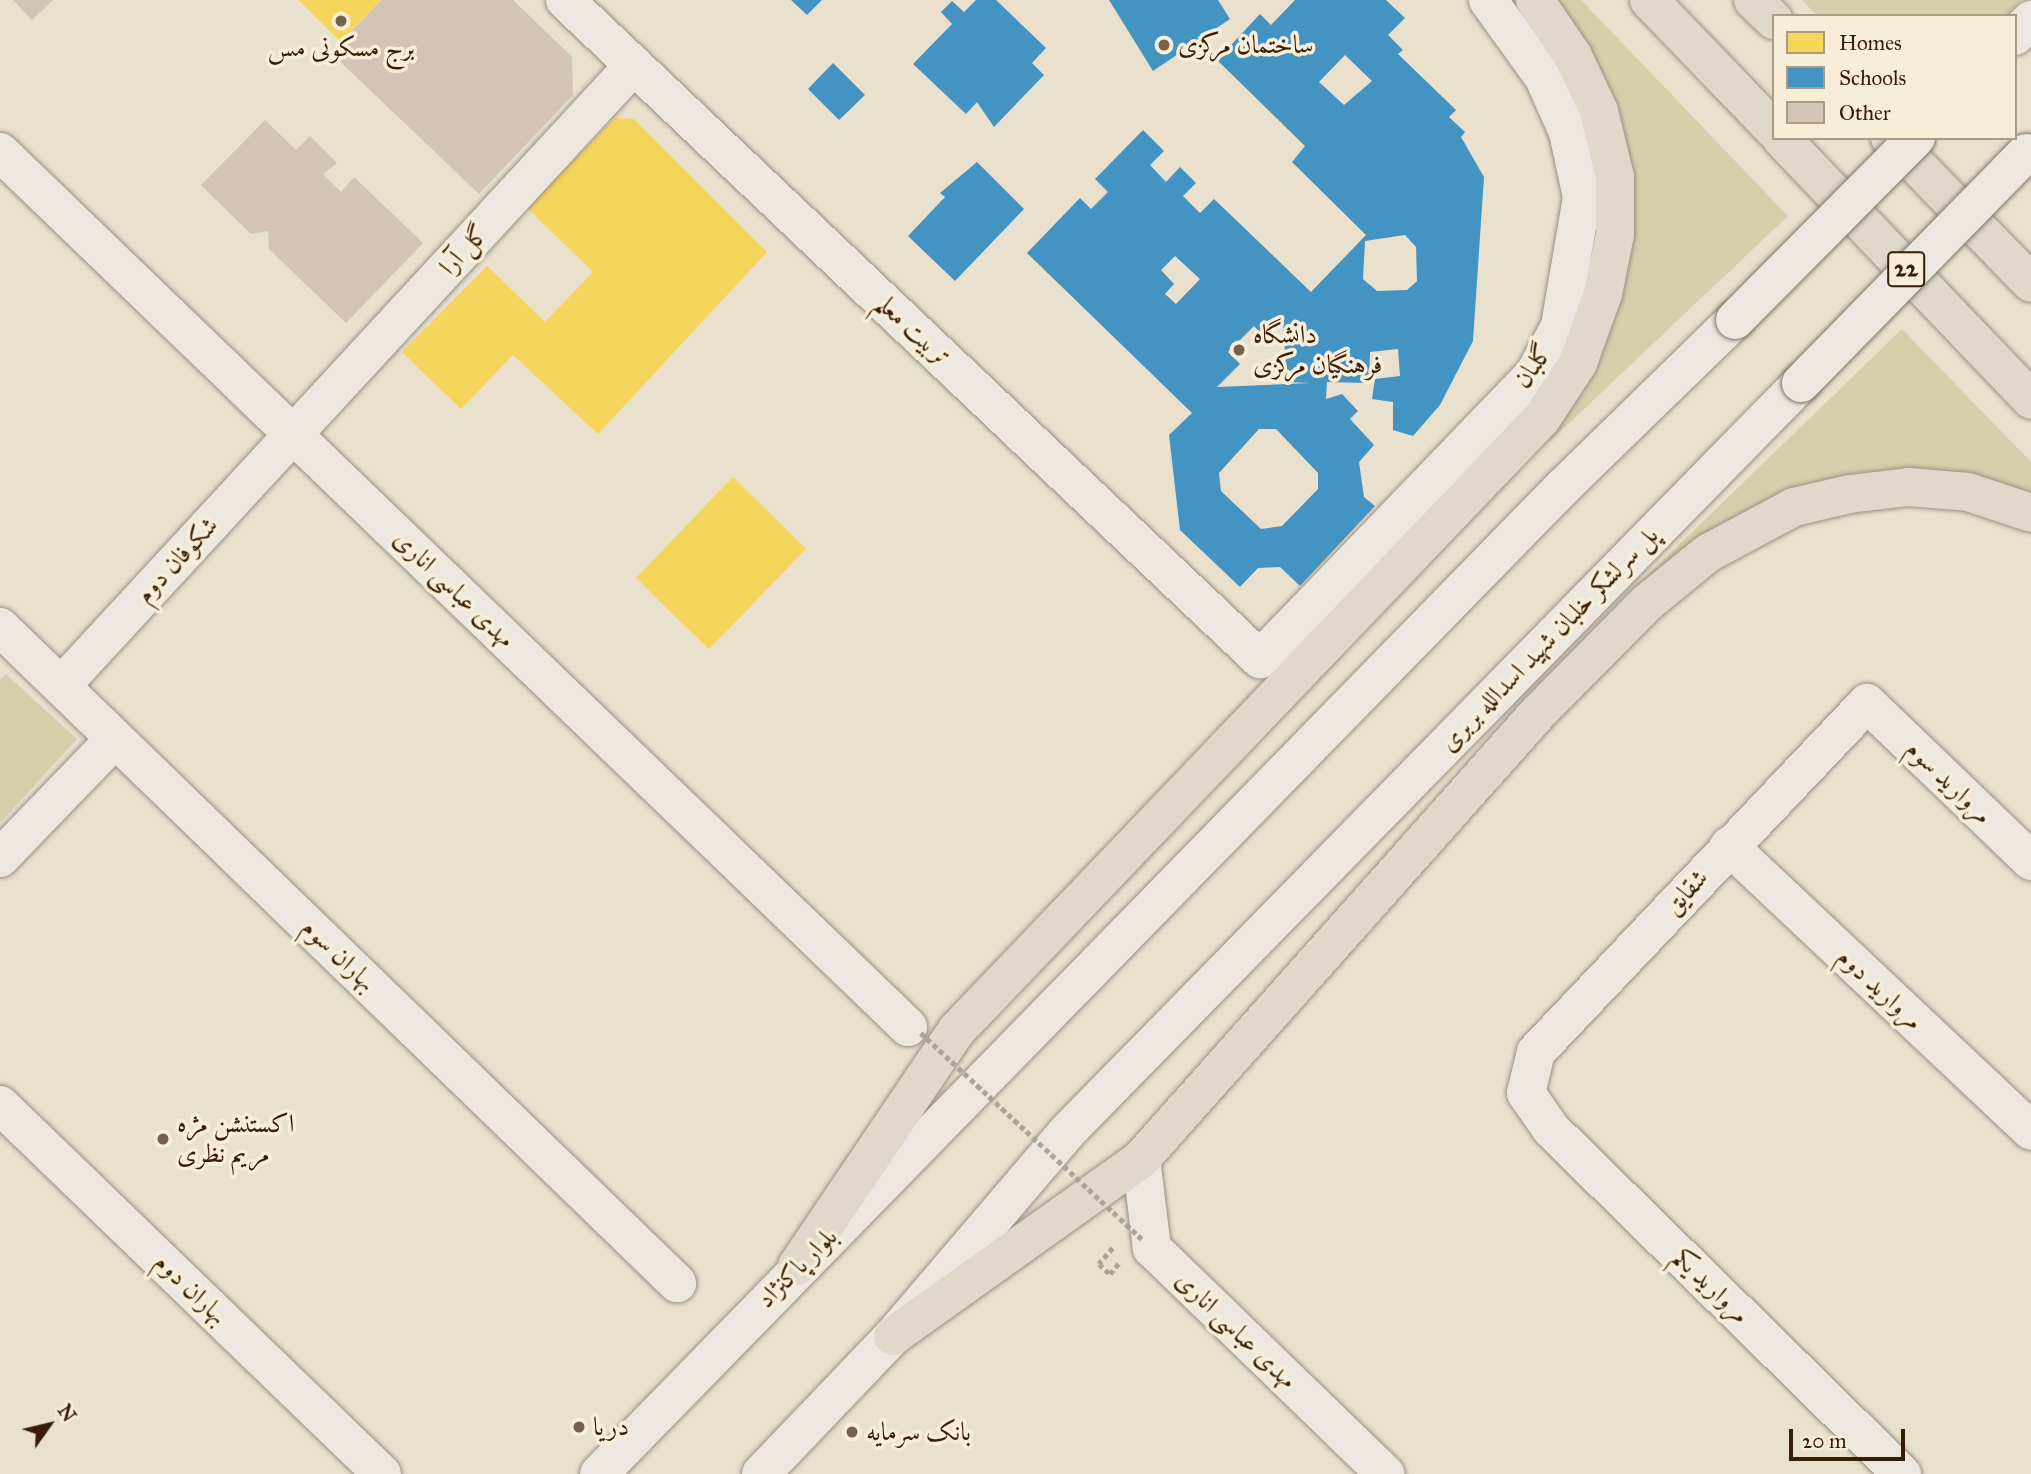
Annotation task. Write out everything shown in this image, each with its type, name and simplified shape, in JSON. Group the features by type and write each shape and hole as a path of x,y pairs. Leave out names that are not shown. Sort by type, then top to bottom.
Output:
{"highway":[{"path":"797,1266 957,1030 1542,418 1578,363 1603,294 1615,234 1615,177 1599,111 1573,56 1535,0"},
{"path":"1649,0 1772,129"},
{"path":"1754,0 1772,18"},
{"name":"22","path":"1783,140 2031,400"},
{"path":"1892,140 2031,283"},
{"path":"893,1336 1140,1159 1537,714 1648,602 1708,553 1794,507 1849,494 1909,487 1968,492 2031,513"}],"street":[{"name":"تربیت معلم","path":"565,0 1260,659"},
{"name":"گلبان","path":"1260,659 1535,373 1559,326 1582,197 1568,132 1544,78 1488,0"},
{"path":"2017,34 2031,20"},
{"name":"گل آرا","path":"294,434 634,65"},
{"name":"بلوار پاکنژاد","path":"598,1474 797,1266 1001,1069 1554,497 1914,140"},
{"name":"پل سرلشکر خلبان شهید اسدالله بربری","path":"893,1336 1067,1132 2028,150"},
{"name":"مهدی عباسی اناری","path":"0,152 914,1030"},
{"name":"شکوفان دوم","path":"61,687 294,434"},
{"name":"بهاران سوم","path":"2,633 677,1283"},
{"name":"شقایق","path":"1526,1093 1536,1052 1867,702"},
{"name":"مروارید سوم","path":"1867,702 2031,861"},
{"path":"0,859 115,739"},
{"name":"مروارید دوم","path":"1729,846 2031,1131"},
{"name":"مروارید یکم","path":"1526,1093 1550,1129 1902,1474"},
{"name":"بهاران دوم","path":"0,1105 382,1474"},
{"name":"مهدی عباسی اناری","path":"1140,1159 1147,1244 1385,1474"},
{"path":"761,1474 893,1336"}],"path":[{"path":"914,1030 1147,1244"}],"shaded area":[{"path":"1553,0 1581,0 1788,216 1547,444 1614,310"},
{"path":"1802,0 2020,0 2007,14 1815,14"},
{"path":"1902,329 2031,462 2031,499 1959,476 1669,561 1628,594"},
{"path":"6,674 77,739 0,823 0,680"}],"building: Homes":[{"name":"برج مسکونی مس","path":"299,0 381,0 341,42"},
{"path":"615,118 634,119 767,252 598,434 513,355 461,409 402,352 487,266 545,322 593,272 527,208"},
{"path":"733,477 806,549 709,649 636,578"}],"building: Schools":[{"path":"791,0 822,0 807,15"},
{"path":"976,0 996,0 1046,48 1032,63 1044,75 994,127 977,102 966,114 913,64 952,24 941,12 952,1 964,12"},
{"name":"ساختمان مرکزی","path":"1109,0 1218,0 1230,19 1153,71"},
{"path":"1295,0 1386,0 1405,18 1388,35 1403,50 1398,54 1456,110 1449,117 1465,132 1461,137 1484,177 1473,341 1440,405 1413,436 1393,430 1393,402 1372,399 1375,379 1400,376 1398,349 1370,352 1369,383 1327,382 1326,399 1342,394 1358,411 1350,419 1374,445 1359,462 1364,497 1375,506 1300,586 1280,567 1258,568 1240,587 1180,530 1169,435 1192,413 1027,253 1080,198 1091,209 1108,192 1095,179 1143,130 1164,151 1150,165 1166,182 1180,167 1196,183 1183,196 1200,213 1214,199 1311,292 1366,235 1292,162 1305,146 1217,60 1260,14 1271,25","holes":["1345,55 1372,81 1344,105 1319,82","1405,235 1416,247 1417,281 1407,290 1377,291 1363,279 1365,241","1175,256 1200,279 1176,304 1165,294 1174,284 1161,270","1283,321 1287,382 1310,383 1217,387 1240,364 1228,352 1254,326 1266,339","1259,429 1276,429 1318,473 1318,489 1282,526 1261,529 1221,491 1219,473"]},
{"path":"833,63 865,95 839,120 808,89"},
{"path":"977,162 1024,209 955,281 908,236 945,197 940,193"}],"building: Other":[{"path":"13,0 53,0 32,20"},
{"path":"381,0 513,0 572,57 573,95 479,194 331,53"},
{"path":"265,120 296,150 310,136 337,163 323,174 341,192 354,177 423,243 346,323 269,249 268,231 251,234 201,185"}],"place":[{"name":"برج مسکونی مس","path":"341,21"},
{"name":"ساختمان مرکزی","path":"1164,45"},
{"name":"دانشگاه فرهنگیان مرکزی","path":"1239,350"},
{"name":"اکستنشن مژه مریم نظری","path":"163,1139"},
{"name":"دریا","path":"579,1427"},
{"name":"بانک سرمایه","path":"852,1432"}]}
